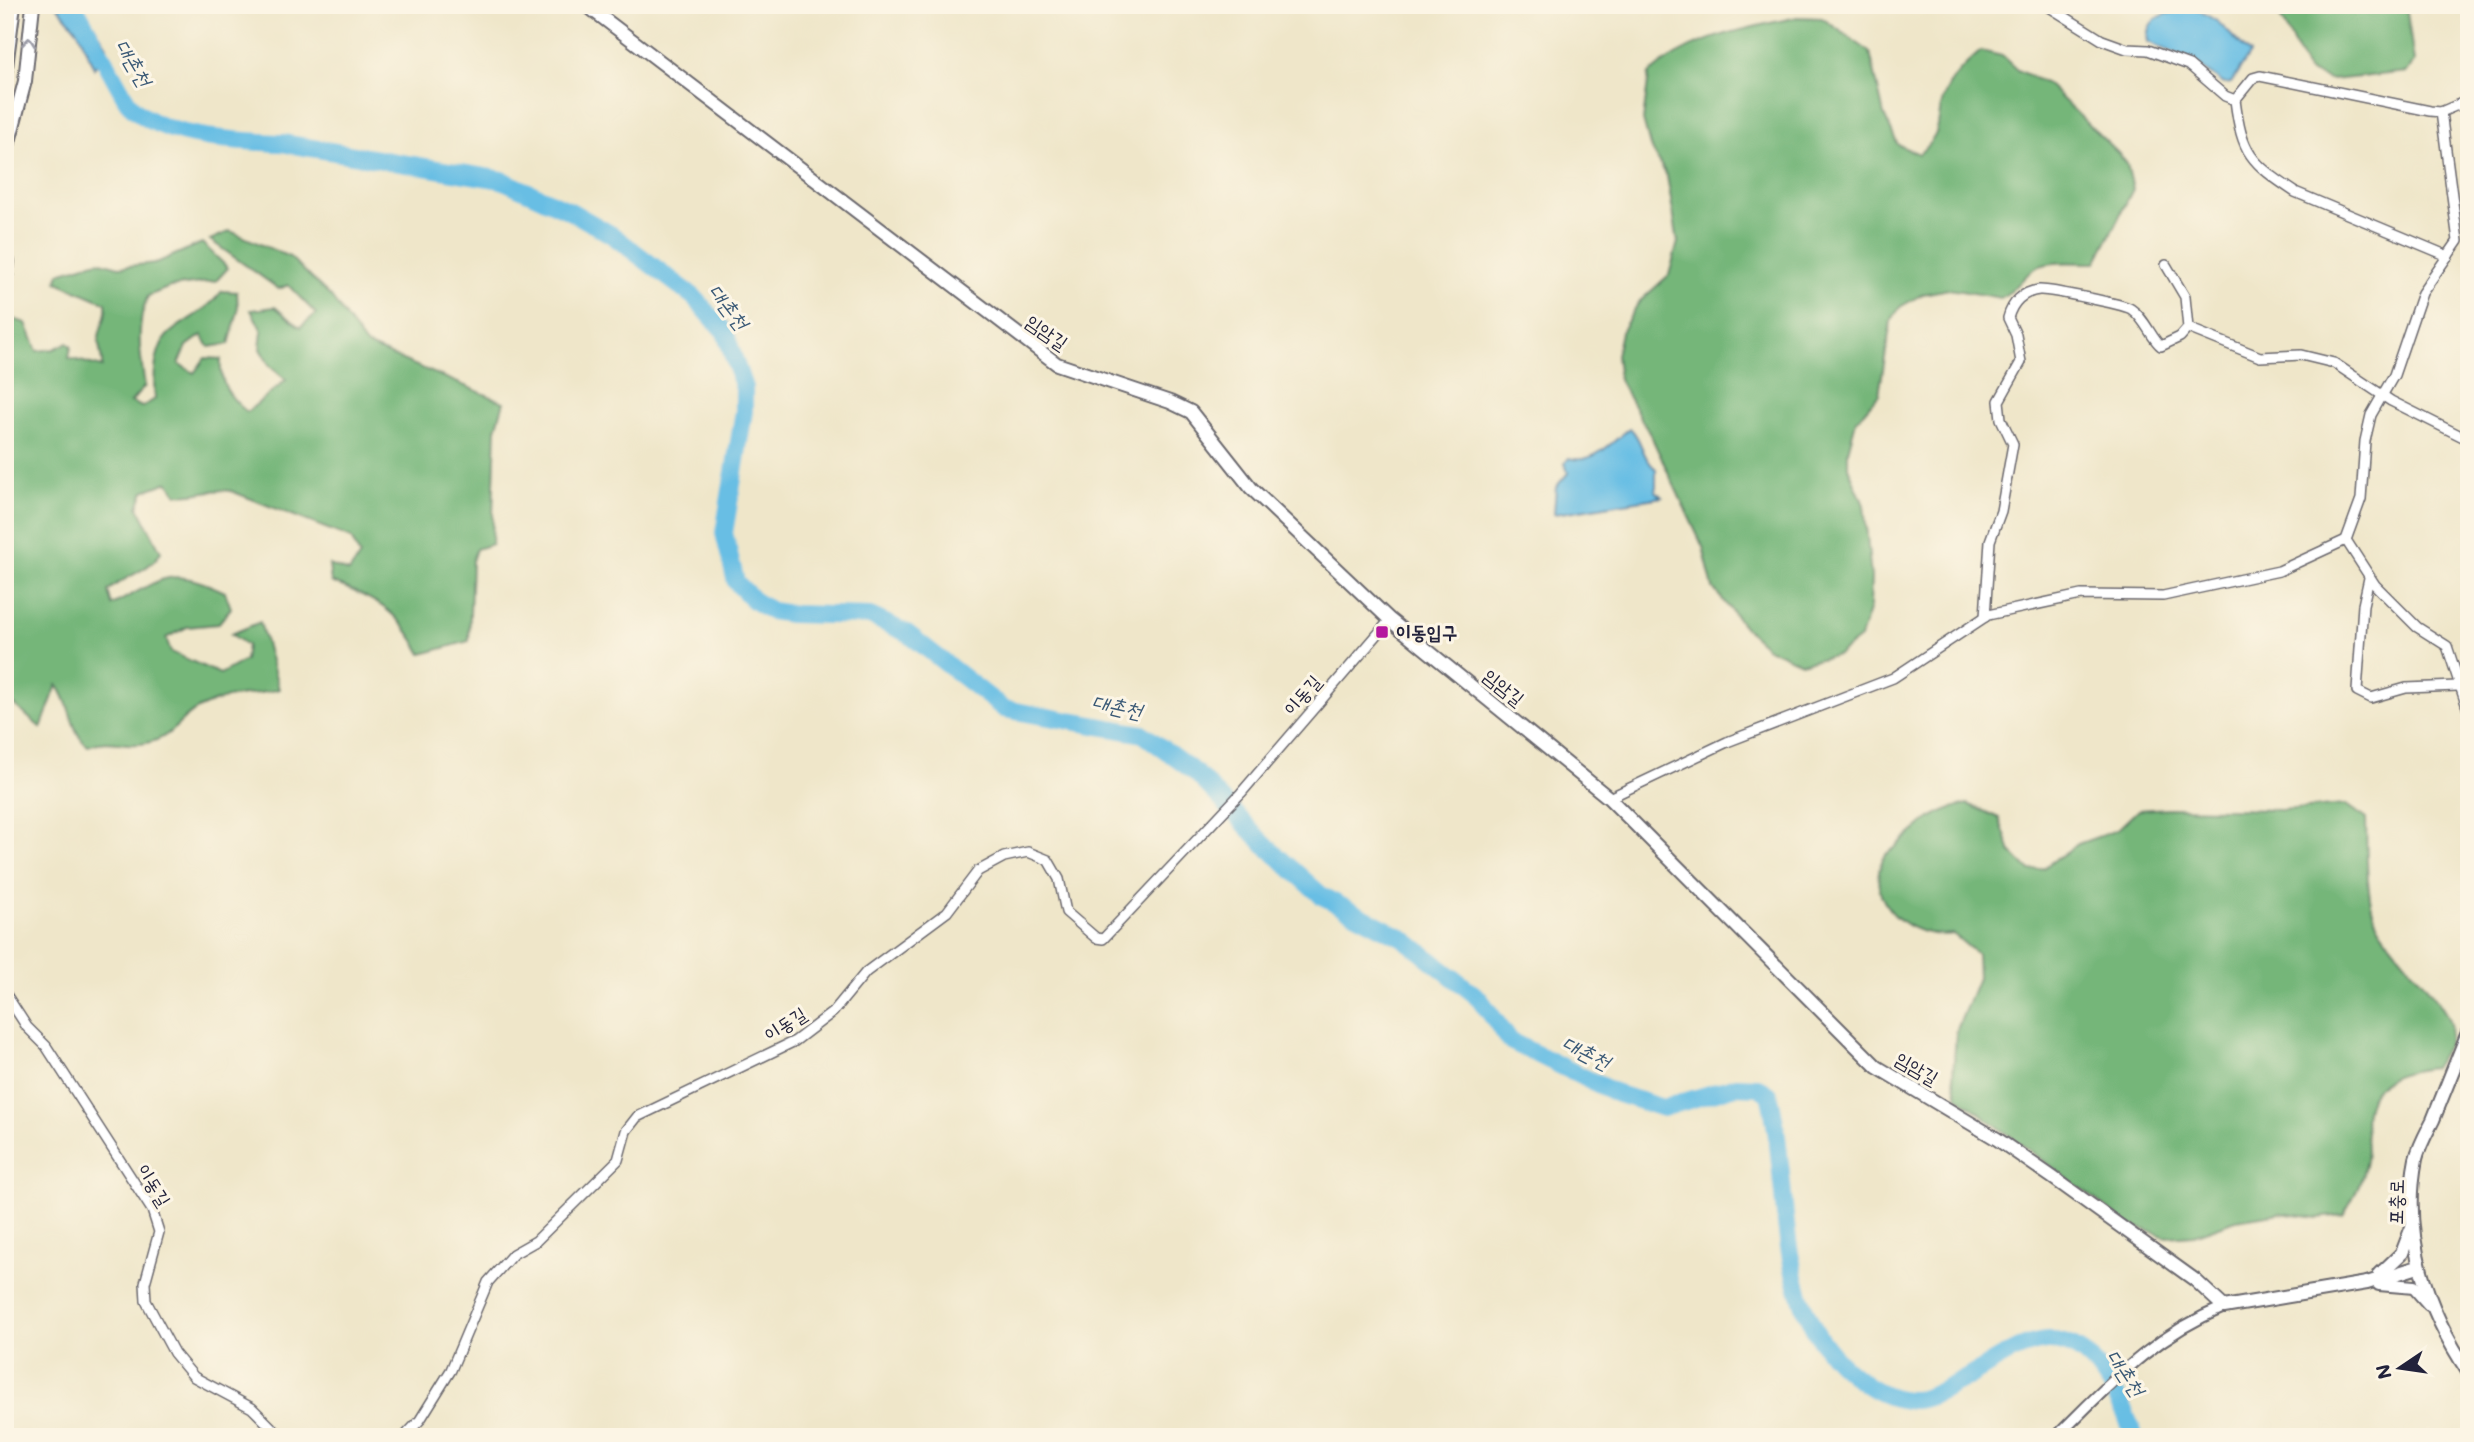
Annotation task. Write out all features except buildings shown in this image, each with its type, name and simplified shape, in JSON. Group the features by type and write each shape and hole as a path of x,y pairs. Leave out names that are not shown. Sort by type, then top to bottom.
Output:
{"main road":[{"path":"5,74 14,5"},
{"path":"5,157 25,82 33,5"},
{"name":"임암길","path":"586,5 1039,352 1073,372 1170,402 1191,412 1251,488 1391,620 1609,798 1877,1067 1997,1139 2052,1177 2195,1280 2224,1307"},
{"name":"포충로","path":"2469,1030 2417,1159 2414,1223 2418,1267 2432,1306 2444,1333 2469,1373"},
{"path":"2367,1283 2394,1264 2402,1253 2414,1223"},
{"path":"2224,1307 2367,1283 2418,1267"},
{"path":"2367,1283 2407,1284 2414,1287 2423,1301 2432,1306"}],"street":[{"path":"2046,5 2102,40 2127,50 2148,50 2189,65 2225,96 2235,100"},
{"path":"2448,256 2295,192 2273,177 2246,151 2239,134 2235,100 2253,78 2260,76 2441,112 2469,100"},
{"path":"1609,798 1727,743 1893,678 1985,617 2081,595 2163,596 2249,578 2302,562 2346,540 2361,499 2367,426 2394,375 2422,293 2459,241 2441,112"},
{"path":"5,256 10,261 5,301"},
{"path":"1985,617 1990,541 2001,511 2012,444 2001,419 1999,401 2021,362 2016,335 2007,317 2011,307 2022,296 2038,290 2107,300 2135,312 2161,346 2180,337 2188,328 2185,297 2166,265"},
{"path":"2188,328 2260,357 2301,355 2323,359 2349,371 2382,394 2469,440"},
{"path":"2346,540 2369,578 2417,627 2447,646 2469,713"},
{"path":"2369,578 2363,605 2357,691 2371,698 2406,688 2458,686"},
{"name":"이동길","path":"404,1437 419,1420 451,1370 488,1282 513,1254 536,1241 618,1160 626,1131 637,1117 795,1041 833,1012 866,972 936,922 978,870 1004,857 1028,852 1037,853 1048,860 1059,879 1066,912 1096,938 1103,939 1241,793 1391,620"},
{"name":"이동길","path":"5,993 27,1027 46,1046 152,1210 159,1231 145,1283 146,1301 174,1353 194,1377 252,1408 276,1432 296,1437"},
{"path":"2056,1437 2131,1364 2173,1331 2224,1307"}],"green space":[{"path":"2274,5 2406,5 2414,62 2407,72 2332,80 2308,72"},
{"path":"1797,17 1822,18 1870,52 1884,115 1898,145 1919,154 1927,146 1936,134 1940,109 1950,85 1981,51 2002,56 2017,70 2047,84 2118,153 2127,164 2133,189 2096,263 2044,265 2030,272 2001,298 1949,289 1923,294 1900,307 1891,321 1879,394 1856,421 1848,451 1848,467 1864,505 1871,577 1870,607 1860,638 1838,655 1801,663 1767,648 1746,629 1713,588 1703,547 1652,438 1619,380 1616,355 1621,332 1639,302 1669,275 1678,242 1667,176 1650,146 1643,120 1649,74 1665,61 1700,43"},
{"path":"230,231 290,257 331,297 366,345 504,402 496,429 492,544 476,549 472,561 469,641 422,654 395,616 361,594 331,582 329,565 349,572 360,556 351,538 231,491 177,494 168,482 144,491 138,507 161,552 150,564 108,591 112,605 155,583 177,577 206,583 225,592 231,608 218,624 187,627 166,638 171,652 220,674 245,660 247,645 231,634 260,622 279,689 210,703 155,740 138,744 104,742 88,746 78,734 66,700 57,685 41,728 5,697 5,320 10,318 26,323 37,351 54,349 67,343 71,346 69,358 102,367 99,338 106,303 57,282 59,273 98,261 119,267 156,263 202,243 228,268 216,281 170,287 148,296 140,329 145,386 131,402 142,407 155,399 156,363 165,338 204,309 222,291 237,292 238,311 229,344 209,347 202,335 187,346 179,364 194,373 205,358 221,359 226,389 247,412 286,380 270,366 260,349 262,331 251,310 275,307 300,327 316,314 288,285 279,289 210,240"},
{"path":"1968,804 1999,818 2011,852 2030,871 2043,868 2078,844 2117,830 2138,810 2281,810 2346,805 2366,819 2369,888 2378,925 2439,1003 2450,1024 2450,1036 2433,1068 2401,1074 2375,1090 2365,1117 2365,1168 2358,1189 2343,1215 2317,1218 2280,1213 2236,1220 2194,1235 2166,1237 2128,1224 1958,1097 1953,1076 1956,1032 1978,978 1977,954 1953,934 1937,935 1907,925 1885,903 1880,890 1879,875 1884,857 1923,824 1947,810"}],"water":[{"path":"56,5 81,5 107,46 94,68 78,31"},
{"path":"2195,8 2218,22 2250,54 2231,83 2224,84 2193,61 2148,42 2150,26 2155,20 2170,13"},
{"path":"1630,428 1647,459 1656,469 1656,491 1662,497 1554,514 1556,487 1568,473 1565,463 1569,458 1594,455"}],"waterway":[{"name":"대촌천","path":"74,5 127,101 140,114 157,124 198,136 282,143 502,180 572,212 612,235 694,297 725,332 744,388 744,411 724,533 736,582 753,600 771,611 791,614 870,616 907,633 1004,709 1143,734 1196,773 1264,844 1322,896 1403,938 1479,998 1510,1041 1618,1094 1663,1108 1736,1086 1758,1087 1769,1094 1775,1122 1788,1239 1800,1296 1816,1332 1840,1363 1880,1393 1912,1400 1944,1390 2025,1346 2047,1341 2064,1343 2079,1350 2103,1374 2122,1406 2135,1437"}],"place":[{"name":"이동입구","path":"1382,632"}]}
